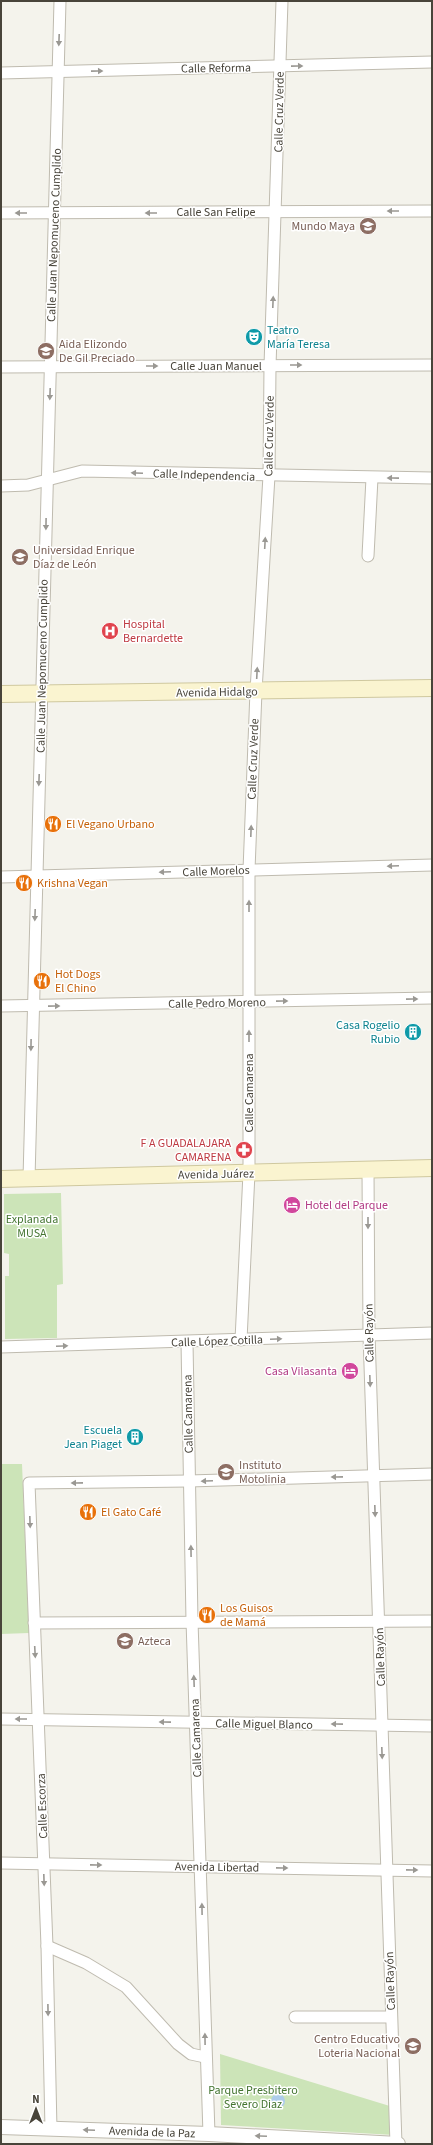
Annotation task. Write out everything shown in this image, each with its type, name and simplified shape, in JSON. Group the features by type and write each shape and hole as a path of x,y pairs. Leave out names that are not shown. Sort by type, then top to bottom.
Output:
{"main road":[{"name":"Avenida Hidalgo","path":"1,694 432,688"},
{"name":"Avenida Juárez","path":"1,1179 432,1168"}],"street":[{"name":"Calle Juan Nepomuceno Cumplido","path":"36,876 60,1"},
{"name":"Calle Cruz Verde","path":"249,870 256,691 269,476 270,366 282,1"},
{"name":"Calle Reforma","path":"1,73 432,62"},
{"name":"Calle San Felipe","path":"1,213 432,211"},
{"name":"Calle Juan Manuel","path":"1,368 432,365"},
{"name":"Calle Independencia","path":"1,486 28,485 47,482 82,471 269,476 432,478"},
{"path":"368,556 372,478"},
{"name":"Calle Morelos","path":"1,877 432,865"},
{"name":"Calle Camarena","path":"241,1340 249,1173 249,870"},
{"path":"29,1179 36,876"},
{"name":"Calle Pedro Moreno","path":"1,1006 432,998"},
{"name":"Calle Rayón","path":"368,1170 369,1335 396,2144"},
{"name":"Calle López Cotilla","path":"1,1347 432,1333"},
{"name":"Calle Camarena","path":"186,1342 192,1621 201,1866 205,2057 209,2134"},
{"path":"189,1481 432,1474"},
{"name":"Calle Escorza","path":"51,2129 47,1946 29,1484 189,1481"},
{"path":"34,1623 192,1621 432,1621"},
{"name":"Calle Miguel Blanco","path":"1,1719 432,1726"},
{"name":"Avenida Libertad","path":"1,1863 432,1871"},
{"path":"47,1946 86,1964 126,1987 178,2044 191,2054 205,2057"},
{"path":"295,2017 391,2017"},
{"name":"Avenida de la Paz","path":"1,2127 209,2134 396,2144"}],"green space":[{"name":"Explanada MUSA","path":"61,1193 63,1284 57,1285 57,1338 5,1339 5,1276 9,1276 9,1254 4,1253 4,1194"},
{"path":"1,1464 22,1464 29,1633 1,1634"},
{"name":"Parque Presbitero Severo Diaz","path":"220,2054 393,2107 394,2135 221,2125"}],"water":[{"path":"275,2094 281,2094 285,2098 285,2104 281,2108 275,2108 271,2104 271,2098"}],"place":[{"name":"Mundo Maya","path":"368,226"},
{"name":"Teatro María Teresa","path":"254,337"},
{"name":"Aida Elizondo De Gil Preciado","path":"46,351"},
{"name":"Universidad Enrique Díaz de León","path":"20,557"},
{"name":"Hospital Bernardette","path":"110,631"},
{"name":"El Vegano Urbano","path":"53,824"},
{"name":"Krishna Vegan","path":"24,883"},
{"name":"Hot Dogs El Chino","path":"42,981"},
{"name":"Casa Rogelio Rubio","path":"413,1032"},
{"name":"F A GUADALAJARA CAMARENA","path":"244,1150"},
{"name":"Hotel del Parque","path":"292,1205"},
{"name":"Casa Vilasanta","path":"350,1371"},
{"name":"Escuela Jean Piaget","path":"135,1437"},
{"name":"Instituto Motolinia","path":"226,1472"},
{"name":"El Gato Café","path":"88,1512"},
{"name":"Los Guisos de Mamá","path":"207,1615"},
{"name":"Azteca","path":"125,1641"},
{"name":"Centro Educativo Loteria Nacional","path":"413,2046"}]}
